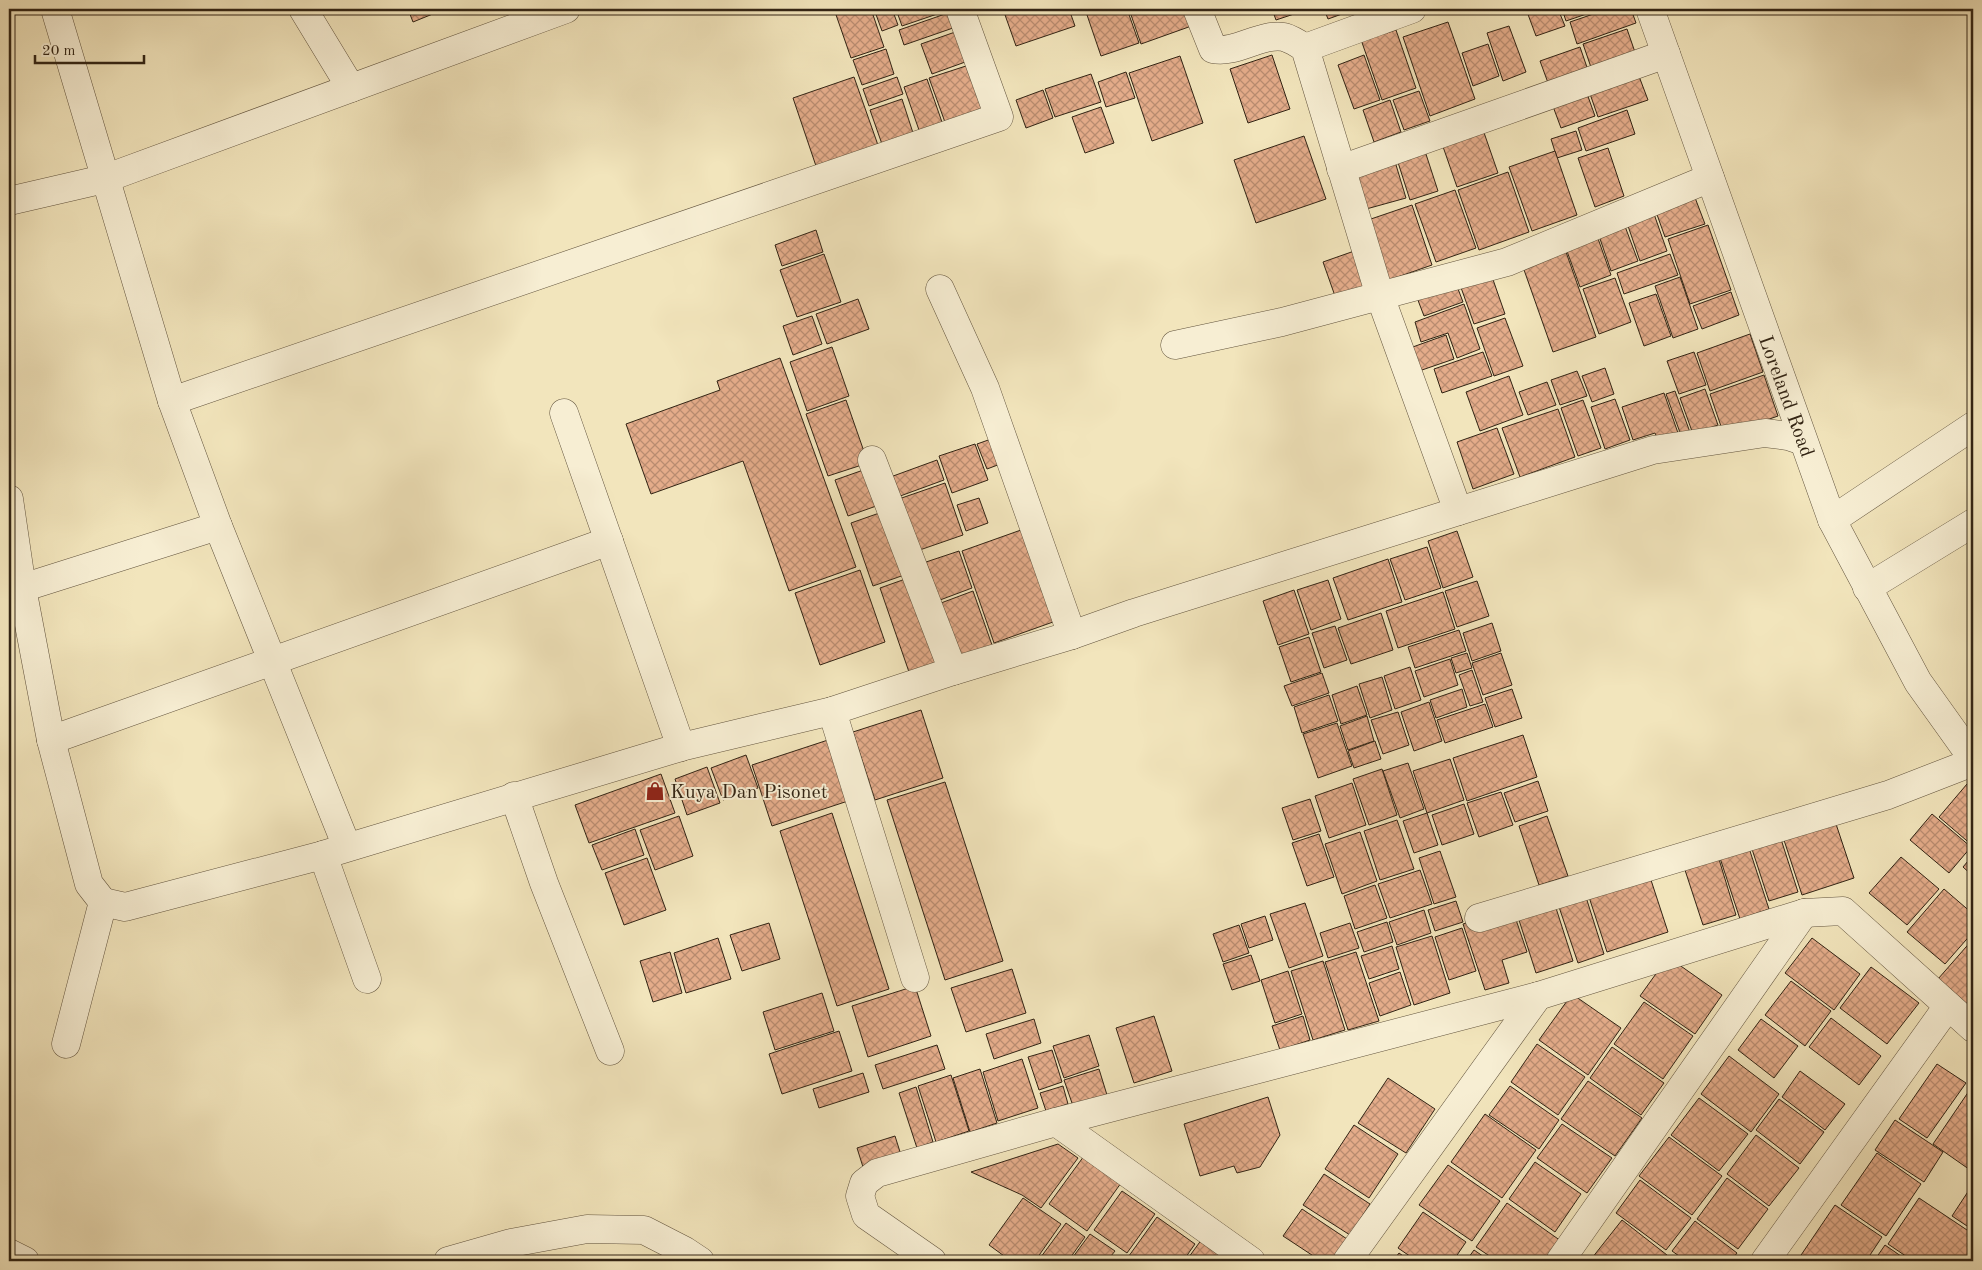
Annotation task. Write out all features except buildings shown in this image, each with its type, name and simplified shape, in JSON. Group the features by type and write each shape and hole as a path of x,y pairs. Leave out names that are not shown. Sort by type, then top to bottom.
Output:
{"street":[{"path":"54,9 172,401 218,526 273,660 335,851 367,979"},
{"path":"303,9 351,88"},
{"path":"9,201 104,179 566,9"},
{"path":"172,401 999,117 960,9"},
{"path":"1197,9 1213,49 1223,50 1271,38 1283,37 1305,48 1412,9"},
{"name":"Loreland Road","path":"1650,9 1832,520 1918,682 1973,760"},
{"path":"1305,48 1380,296 1458,511"},
{"path":"1341,169 1666,54"},
{"path":"1174,345 1282,322 1507,262 1710,178"},
{"path":"940,290 985,388 1072,635"},
{"path":"564,413 680,747"},
{"path":"1832,520 1973,426"},
{"path":"10,513 22,588 51,740 89,884 103,902 124,907 335,851 680,747 832,711 953,670 1072,635 1134,613 1653,450 1765,432 1803,441"},
{"path":"872,460 953,670"},
{"path":"1867,588 1973,523"},
{"path":"22,588 218,526"},
{"path":"51,740 609,541"},
{"path":"832,711 915,978"},
{"path":"1479,918 1888,795 1973,760"},
{"path":"514,796 544,883 610,1050"},
{"path":"66,1044 103,902"},
{"path":"932,1261 866,1215 860,1196 864,1183 876,1173 1056,1122 1538,996 1804,912 1843,911 1973,1028"},
{"path":"1560,1261 1804,912"},
{"path":"1347,1261 1538,996"},
{"path":"1765,1261 1948,1006"},
{"path":"1056,1122 1251,1261"},
{"path":"448,1261 511,1243 587,1229 644,1230 700,1261"},
{"path":"9,1253 24,1261"}],"place":[{"name":"Kuya Dan Pisonet","path":"655,791"}]}
